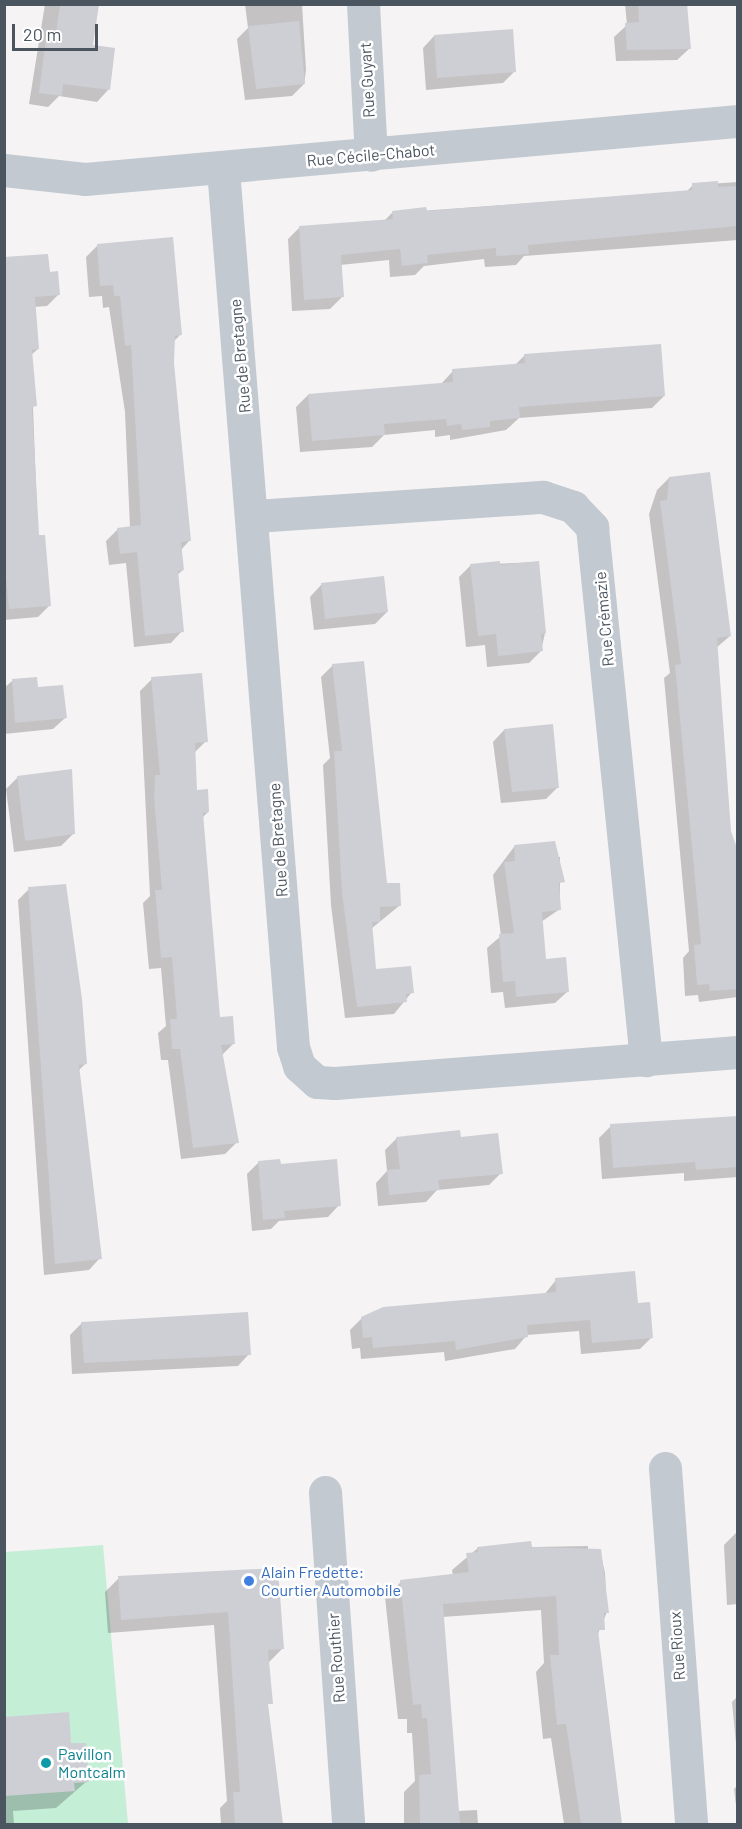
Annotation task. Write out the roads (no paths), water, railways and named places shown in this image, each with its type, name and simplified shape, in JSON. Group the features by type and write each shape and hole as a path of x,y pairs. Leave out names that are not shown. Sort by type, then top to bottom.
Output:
{"street":[{"name":"Rue Guyart","path":"363,4 371,155"},
{"name":"Rue Cécile-Chabot","path":"4,170 85,179 224,169 738,122"},
{"name":"Rue de Bretagne","path":"224,169 254,516 292,1047 299,1066 317,1082 335,1083 738,1052"},
{"name":"Rue Crémazie","path":"254,516 543,497 573,507 592,527 646,1060"},
{"name":"Rue Rioux","path":"665,1468 691,1824"},
{"name":"Rue Routhier","path":"325,1492 348,1824"}],"place":[{"name":"Alain Fredette: Courtier Automobile","path":"249,1581"},
{"name":"Pavillon Montcalm","path":"46,1763"}]}
